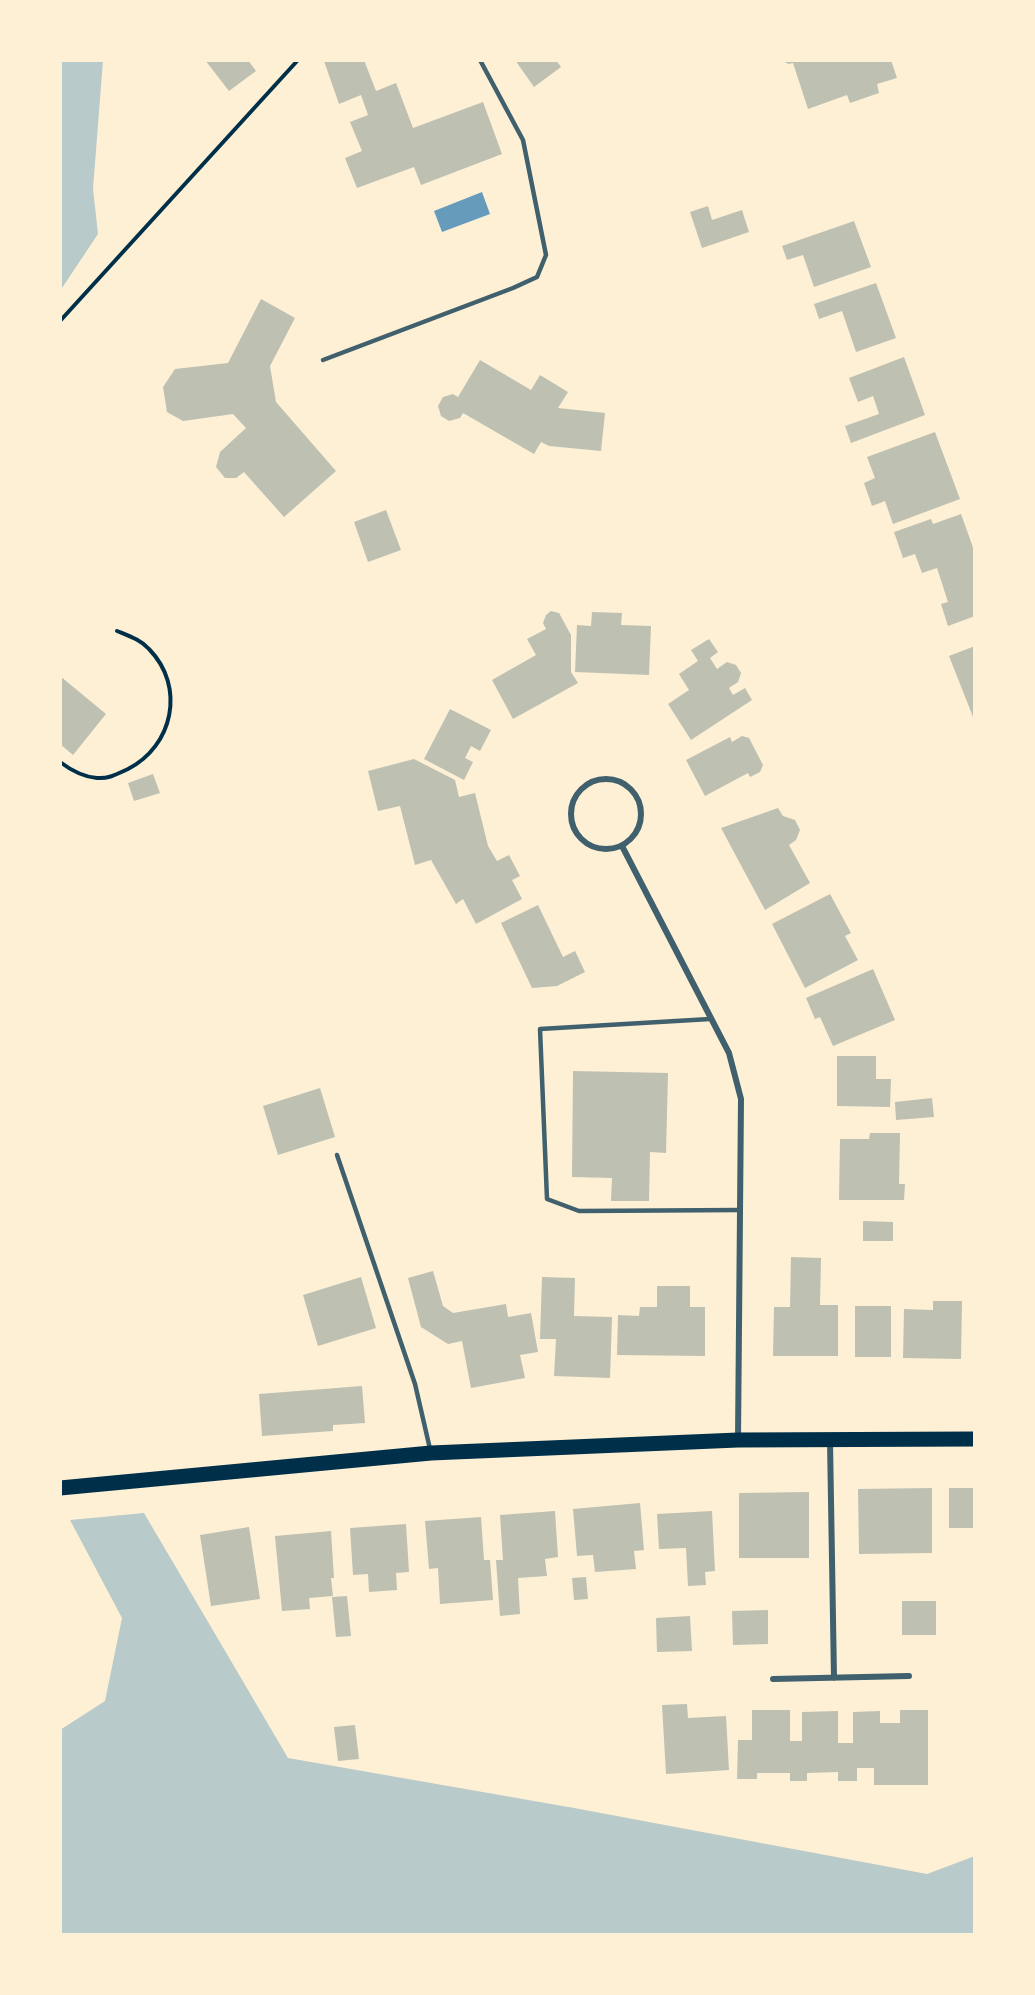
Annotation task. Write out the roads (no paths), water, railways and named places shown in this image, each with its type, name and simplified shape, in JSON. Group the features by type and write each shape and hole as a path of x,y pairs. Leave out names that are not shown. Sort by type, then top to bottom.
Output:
{"main road":[{"path":"60,1488 431,1453 738,1440 975,1439"}],"street":[{"path":"603,779 616,780 628,787 637,798 641,812 639,825 632,837 622,846 608,849 595,848 582,841 574,831 570,817 572,804 579,791 590,783 603,779"},
{"path":"622,846 729,1053 741,1100 738,1440"},
{"path":"830,1440 834,1678"},
{"path":"773,1679 909,1676"}],"lane":[{"path":"323,360 537,277 546,255 524,140 480,60"},
{"path":"710,1019 540,1029 547,1200 579,1210 740,1210"},
{"path":"337,1155 415,1384 431,1453"}],"water":[{"path":"482,192 490,214 442,232 434,211"}]}
